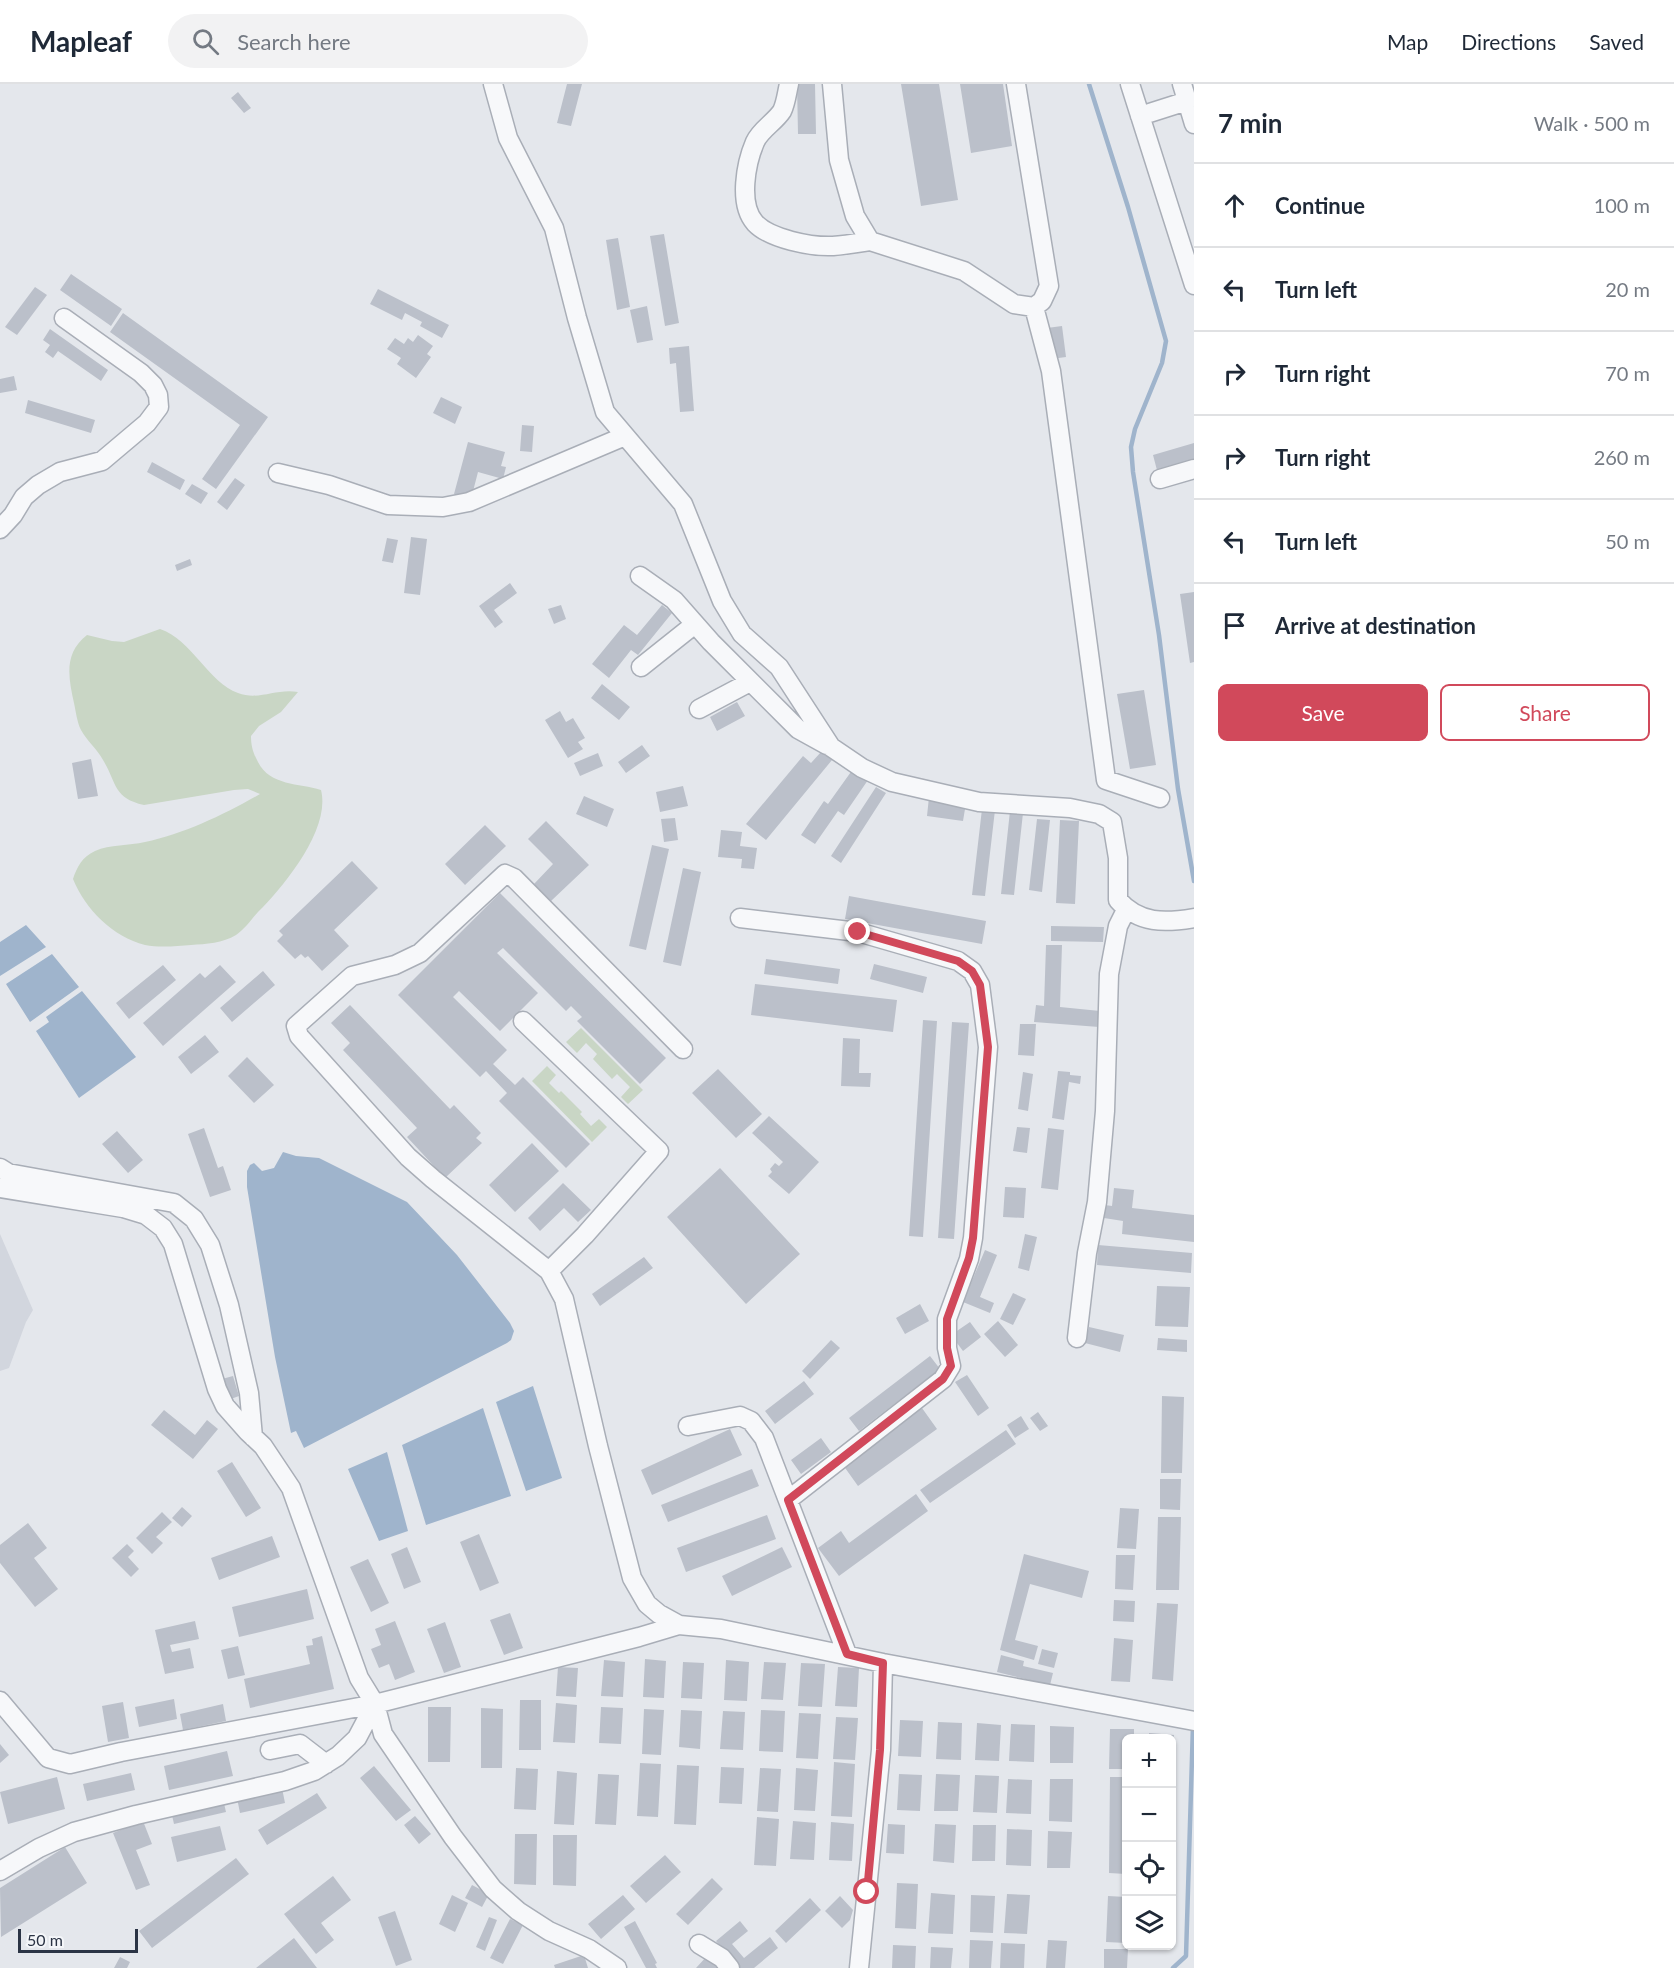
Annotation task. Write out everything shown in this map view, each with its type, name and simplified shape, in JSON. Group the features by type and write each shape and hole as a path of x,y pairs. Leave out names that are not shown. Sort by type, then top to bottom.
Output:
{"street":[{"path":"493,84 508,138 554,228 577,318 605,412 683,504 722,600 742,634 779,667 831,747"},
{"path":"789,84 782,110 756,139 748,164 745,190 754,222 772,235 799,242 831,246 870,241 964,271 1014,304 1034,307 1042,301 1049,286 1016,84"},
{"path":"832,84 839,160 855,216 870,241"},
{"path":"1130,84 1194,285"},
{"path":"1140,116 1184,93 1194,124"},
{"path":"1034,307 1051,370 1106,780 1160,798"},
{"path":"0,529 13,515 24,497 38,485 60,472 102,461 147,423 159,407 158,395 153,385 141,373 64,318"},
{"path":"278,473 329,485 388,505 443,507 469,502 625,436"},
{"path":"1160,479 1194,470"},
{"path":"640,576 674,600 694,624 798,729 831,747 862,768 892,782 979,802 1070,808 1099,814 1112,822 1118,858 1118,900 1126,910 1160,922 1192,918"},
{"path":"640,667 694,624"},
{"path":"699,709 750,682"},
{"path":"679,1625 647,1604 632,1578 564,1299 549,1271 408,1157 299,1036 296,1026 352,976 395,965 420,953 505,874 514,878 683,1049"},
{"path":"1077,1338 1086,1252 1097,1202 1105,1111 1108,974 1118,926 1126,910"},
{"path":"740,918 858,932 958,961 972,971 980,985 988,1047 973,1238 969,1258 947,1319 947,1348 951,1366 943,1379 788,1500"},
{"path":"523,1021 659,1150 585,1235 549,1271"},
{"path":"0,1168 8,1173 174,1203 194,1219 210,1245 229,1305 249,1393 253,1437"},
{"path":"0,1188 123,1208 146,1215 163,1228 176,1252 217,1389 225,1406 263,1446 291,1488 359,1678 375,1704 383,1734 453,1837 493,1889 518,1911 549,1931 589,1949 617,1968"},
{"path":"688,1426 740,1416 751,1421 764,1438 847,1654"},
{"path":"0,1701 48,1758 70,1764 121,1752 375,1704 679,1625 721,1629 883,1663 1194,1721"},
{"path":"859,1968 880,1750 883,1663"},
{"path":"0,1871 39,1848 74,1832 314,1772 338,1756 357,1738 375,1704"},
{"path":"270,1750 300,1744 326,1764"},
{"path":"699,1944 722,1958 730,1968"}],"shaded area":[{"path":"0,1234 33,1310 26,1322 9,1368 0,1371"}],"green space":[{"path":"160,629 181,642 218,680 238,693 253,696 298,692 281,712 259,726 251,736 251,743 258,762 270,776 277,780 321,790 322,805 319,822 303,856 292,872 242,930 231,938 214,943 162,947 133,941 111,929 93,911 73,879 81,863 95,851 107,847 145,842 189,829 260,794 248,789 144,805 134,802 121,794 101,756 83,734 69,674 74,649 87,635 124,642"},
{"path":"581,1028 643,1090 628,1104 621,1097 630,1087 617,1074 612,1079 593,1059 597,1054 586,1043 577,1053 566,1042"},
{"path":"547,1066 556,1075 549,1083 559,1093 561,1091 582,1112 580,1114 591,1126 599,1119 607,1127 592,1142 532,1081"}],"water":[{"path":"26,925 46,947 0,976 0,942"},
{"path":"52,954 79,987 30,1022 6,984"},
{"path":"82,991 136,1057 79,1098 36,1031 49,1022 46,1017"},
{"path":"283,1152 296,1156 319,1158 407,1202 457,1255 514,1331 511,1340 507,1343 304,1448 296,1431 291,1433 275,1357 247,1187 247,1171 250,1165 254,1163 262,1171 274,1168"},
{"path":"533,1386 562,1478 526,1491 496,1402"},
{"path":"483,1408 511,1496 426,1525 402,1445"},
{"path":"387,1452 408,1531 379,1541 348,1469"}],"building":[{"path":"567,84 582,84 571,126 557,123"},
{"path":"797,84 815,84 816,134 798,134"},
{"path":"901,84 939,84 958,200 921,206"},
{"path":"960,84 1003,84 1012,146 971,153"},
{"path":"238,92 251,108 244,113 231,98"},
{"path":"664,234 679,323 665,326 650,236"},
{"path":"618,238 630,307 617,310 606,240"},
{"path":"71,274 122,309 111,326 60,290"},
{"path":"35,287 47,295 17,335 5,327"},
{"path":"378,289 449,325 442,338 420,326 422,322 405,313 402,320 370,304"},
{"path":"647,306 653,340 637,343 630,310"},
{"path":"123,313 268,417 216,489 202,479 240,425 110,332"},
{"path":"1062,326 1066,357 1051,359 1047,328"},
{"path":"50,329 108,370 101,381 58,351 53,358 45,352 50,345 43,340"},
{"path":"418,335 433,346 427,354 431,357 416,378 397,364 401,358 387,349 395,338 404,344 408,338 413,342"},
{"path":"689,346 694,411 680,412 676,363 670,364 669,348"},
{"path":"14,376 17,390 0,393 0,379"},
{"path":"441,397 462,407 455,424 433,413"},
{"path":"28,400 95,420 91,433 25,413"},
{"path":"522,425 534,426 532,452 520,451"},
{"path":"468,442 505,452 501,466 506,467 503,479 478,472 471,499 454,494"},
{"path":"1194,443 1194,464 1158,474 1153,455"},
{"path":"152,462 185,480 180,490 147,472"},
{"path":"235,478 245,485 227,510 217,502"},
{"path":"192,484 208,493 201,504 185,494"},
{"path":"411,537 427,539 420,595 404,593"},
{"path":"387,538 398,540 393,563 382,561"},
{"path":"190,559 192,565 177,571 175,565"},
{"path":"510,583 517,593 494,610 503,622 495,628 479,606"},
{"path":"1194,592 1194,662 1190,663 1180,594"},
{"path":"561,605 566,619 554,624 548,609"},
{"path":"662,605 672,613 638,655 631,650 609,678 592,664 624,625 637,635"},
{"path":"602,684 630,707 619,720 591,698"},
{"path":"1144,690 1156,765 1130,769 1117,694"},
{"path":"737,702 745,716 717,731 710,717"},
{"path":"560,711 566,722 573,718 585,738 578,742 583,749 568,758 545,720"},
{"path":"642,745 650,756 626,773 618,762"},
{"path":"821,752 832,760 766,840 746,824 803,756 811,763"},
{"path":"598,753 603,766 580,776 574,763"},
{"path":"91,759 98,796 78,799 72,763"},
{"path":"853,769 868,780 844,815 838,811 815,844 801,835 824,801 828,804"},
{"path":"683,786 688,806 660,812 656,792"},
{"path":"876,787 886,793 841,863 831,856"},
{"path":"584,796 614,809 607,827 576,814"},
{"path":"929,797 966,803 963,821 927,816"},
{"path":"982,809 995,810 985,896 972,895"},
{"path":"1010,811 1023,813 1014,895 1001,894"},
{"path":"675,818 678,840 664,842 661,819"},
{"path":"1037,819 1050,820 1042,892 1029,890"},
{"path":"1060,820 1079,821 1075,904 1056,903"},
{"path":"546,821 589,865 551,901 534,884 553,864 528,839"},
{"path":"485,825 506,846 465,885 445,864"},
{"path":"721,830 742,832 740,846 757,848 754,869 741,868 742,859 718,857"},
{"path":"652,845 669,849 646,950 629,946"},
{"path":"352,861 378,888 334,930 349,946 322,971 308,956 305,958 301,954 295,959 277,941 283,935 279,931"},
{"path":"683,868 701,872 681,966 663,962"},
{"path":"500,893 666,1058 640,1084 577,1021 582,1017 571,1006 566,1011 503,948 497,953 538,993 500,1031 459,991 453,997 507,1050 493,1064 515,1085 523,1077 590,1144 566,1168 499,1101 507,1093 486,1071 480,1077 398,995"},
{"path":"849,896 986,921 982,944 845,919"},
{"path":"1051,926 1104,927 1103,942 1051,941"},
{"path":"1046,945 1062,945 1060,1007 1100,1011 1099,1027 1034,1022 1036,1005 1044,1006"},
{"path":"766,959 840,969 838,984 764,974"},
{"path":"874,964 927,977 923,993 870,979"},
{"path":"163,965 176,980 129,1019 116,1003"},
{"path":"220,965 236,982 163,1046 143,1023 200,973 205,978"},
{"path":"263,971 275,985 232,1022 220,1008"},
{"path":"755,984 897,1000 893,1032 751,1015"},
{"path":"350,1005 450,1109 454,1105 481,1133 476,1138 482,1143 445,1178 407,1137 417,1128 343,1050 350,1043 331,1023"},
{"path":"923,1020 937,1021 923,1237 909,1236"},
{"path":"952,1022 969,1023 954,1239 938,1238"},
{"path":"1020,1024 1036,1024 1034,1056 1018,1055"},
{"path":"205,1035 219,1052 191,1074 178,1057"},
{"path":"843,1038 860,1039 859,1073 871,1073 870,1087 841,1086"},
{"path":"247,1057 274,1085 254,1103 228,1076"},
{"path":"718,1069 762,1114 736,1138 692,1093"},
{"path":"1058,1071 1081,1076 1080,1084 1069,1082 1064,1120 1052,1118"},
{"path":"1023,1072 1033,1074 1028,1111 1018,1109"},
{"path":"769,1116 819,1162 789,1194 768,1176 775,1163 779,1166 783,1162 752,1133"},
{"path":"1017,1127 1030,1128 1027,1153 1013,1151"},
{"path":"204,1128 218,1168 223,1166 231,1190 210,1197 188,1134"},
{"path":"1048,1128 1064,1130 1058,1190 1041,1188"},
{"path":"117,1131 143,1160 128,1173 102,1144"},
{"path":"532,1143 559,1171 515,1212 489,1185"},
{"path":"720,1168 800,1254 746,1304 667,1217"},
{"path":"563,1183 591,1210 578,1222 564,1208 540,1231 528,1218"},
{"path":"1005,1187 1026,1188 1024,1218 1003,1217"},
{"path":"1114,1188 1134,1190 1132,1208 1194,1215 1194,1242 1122,1234 1123,1221 1104,1218 1105,1205 1112,1206"},
{"path":"1025,1234 1037,1237 1029,1271 1018,1268"},
{"path":"1098,1245 1192,1253 1191,1273 1097,1265"},
{"path":"985,1250 997,1255 980,1297 994,1303 990,1313 963,1302"},
{"path":"644,1257 653,1268 600,1306 592,1294"},
{"path":"1157,1286 1190,1287 1188,1327 1155,1326"},
{"path":"1013,1293 1026,1299 1013,1325 1000,1319"},
{"path":"920,1304 929,1321 905,1334 896,1318"},
{"path":"998,1321 1018,1345 1005,1357 984,1334"},
{"path":"970,1322 981,1337 963,1351 951,1335"},
{"path":"1089,1327 1124,1335 1120,1352 1085,1343"},
{"path":"1158,1338 1187,1340 1187,1352 1157,1350"},
{"path":"831,1340 840,1348 810,1379 802,1371"},
{"path":"930,1356 940,1369 859,1431 849,1418"},
{"path":"967,1375 989,1408 978,1416 955,1382"},
{"path":"233,1376 239,1396 228,1400 222,1379"},
{"path":"804,1381 814,1394 775,1424 765,1411"},
{"path":"1162,1396 1184,1397 1182,1473 1161,1473"},
{"path":"922,1408 937,1429 858,1486 843,1465"},
{"path":"164,1410 195,1435 207,1420 218,1429 193,1459 151,1425"},
{"path":"1038,1412 1048,1426 1040,1431 1030,1418"},
{"path":"1021,1416 1029,1429 1015,1438 1007,1425"},
{"path":"730,1429 742,1455 652,1495 641,1470"},
{"path":"1006,1430 1016,1444 930,1503 920,1490"},
{"path":"821,1438 831,1452 801,1474 791,1460"},
{"path":"232,1462 261,1508 246,1517 217,1471"},
{"path":"752,1469 759,1486 668,1522 661,1505"},
{"path":"1160,1479 1181,1479 1180,1510 1160,1509"},
{"path":"916,1494 928,1511 839,1576 818,1548 841,1531 849,1543"},
{"path":"182,1507 192,1516 182,1527 172,1518"},
{"path":"1120,1508 1139,1509 1136,1549 1117,1548"},
{"path":"162,1512 172,1522 156,1537 163,1543 152,1554 136,1538"},
{"path":"767,1515 776,1539 686,1572 677,1548"},
{"path":"1158,1517 1181,1517 1179,1590 1156,1590"},
{"path":"28,1523 47,1548 34,1558 58,1589 35,1607 0,1563 0,1545"},
{"path":"479,1534 499,1583 480,1591 460,1542"},
{"path":"272,1536 280,1557 219,1580 211,1558"},
{"path":"127,1544 134,1551 128,1557 139,1569 131,1577 112,1558"},
{"path":"407,1547 421,1582 404,1589 391,1554"},
{"path":"782,1547 792,1567 732,1596 722,1576"},
{"path":"1024,1554 1089,1571 1082,1598 1030,1584 1015,1640 1038,1646 1034,1660 1000,1650"},
{"path":"1116,1555 1135,1555 1133,1590 1115,1589"},
{"path":"368,1559 389,1603 371,1612 350,1567"},
{"path":"307,1589 314,1619 239,1637 232,1607"},
{"path":"1114,1600 1135,1601 1134,1622 1113,1621"},
{"path":"1157,1603 1178,1604 1173,1681 1152,1679"},
{"path":"510,1613 523,1648 504,1655 490,1620"},
{"path":"195,1621 199,1639 170,1645 172,1652 190,1648 194,1668 165,1674 155,1630"},
{"path":"395,1621 415,1672 395,1680 389,1664 379,1668 371,1649 381,1645 375,1629"},
{"path":"445,1622 461,1667 444,1673 427,1629"},
{"path":"322,1636 334,1689 250,1708 244,1679 310,1664 306,1646 313,1645 312,1639"},
{"path":"1114,1638 1133,1640 1130,1682 1111,1681"},
{"path":"238,1646 245,1675 228,1679 221,1650"},
{"path":"1042,1649 1058,1653 1054,1668 1038,1664"},
{"path":"1001,1655 1024,1661 1023,1666 1053,1673 1050,1685 997,1672"},
{"path":"645,1659 666,1661 664,1698 643,1697"},
{"path":"604,1660 625,1662 623,1697 601,1696"},
{"path":"726,1660 749,1662 747,1701 724,1700"},
{"path":"683,1662 704,1663 702,1699 681,1698"},
{"path":"764,1662 786,1663 783,1700 761,1699"},
{"path":"801,1663 825,1664 822,1707 798,1706"},
{"path":"558,1667 578,1668 576,1697 556,1696"},
{"path":"838,1667 859,1668 857,1707 835,1706"},
{"path":"174,1699 177,1719 139,1727 135,1707"},
{"path":"520,1700 541,1700 541,1750 519,1750"},
{"path":"123,1702 129,1738 108,1742 102,1706"},
{"path":"556,1703 577,1705 575,1743 553,1742"},
{"path":"223,1704 226,1721 183,1730 180,1714"},
{"path":"428,1707 451,1707 450,1762 428,1762"},
{"path":"601,1707 623,1708 621,1744 599,1743"},
{"path":"481,1708 503,1709 502,1768 481,1768"},
{"path":"644,1709 664,1710 661,1755 642,1754"},
{"path":"681,1710 702,1711 700,1749 679,1747"},
{"path":"761,1710 785,1711 783,1752 759,1751"},
{"path":"723,1711 745,1712 743,1750 720,1749"},
{"path":"799,1713 821,1714 818,1759 796,1758"},
{"path":"836,1717 858,1718 855,1760 833,1759"},
{"path":"900,1720 923,1721 921,1757 898,1756"},
{"path":"938,1722 962,1723 961,1760 936,1759"},
{"path":"977,1723 1001,1725 999,1761 975,1760"},
{"path":"1011,1724 1035,1725 1034,1762 1009,1761"},
{"path":"1050,1726 1074,1727 1073,1763 1050,1763"},
{"path":"1110,1729 1134,1729 1134,1734 1122,1734 1122,1769 1109,1769"},
{"path":"0,1744 9,1755 0,1763"},
{"path":"227,1751 233,1776 169,1790 164,1766"},
{"path":"834,1762 855,1764 852,1817 831,1816"},
{"path":"640,1763 661,1764 658,1817 637,1816"},
{"path":"677,1765 699,1766 696,1825 674,1824"},
{"path":"374,1766 411,1810 396,1821 360,1778"},
{"path":"721,1767 744,1768 742,1804 719,1803"},
{"path":"516,1768 538,1769 536,1810 514,1809"},
{"path":"760,1768 781,1769 778,1812 757,1811"},
{"path":"796,1768 818,1770 815,1811 794,1810"},
{"path":"557,1771 577,1773 574,1825 554,1824"},
{"path":"131,1773 135,1790 87,1801 83,1784"},
{"path":"598,1774 619,1775 616,1825 595,1824"},
{"path":"899,1774 922,1775 920,1811 897,1810"},
{"path":"936,1774 960,1775 958,1811 934,1811"},
{"path":"975,1775 999,1776 997,1813 973,1812"},
{"path":"57,1777 65,1809 8,1824 0,1792"},
{"path":"1110,1777 1122,1777 1122,1874 1109,1873"},
{"path":"1008,1779 1032,1780 1031,1814 1006,1813"},
{"path":"1050,1779 1073,1779 1072,1822 1049,1821"},
{"path":"282,1788 285,1803 240,1813 237,1798"},
{"path":"317,1793 327,1808 267,1845 258,1830"},
{"path":"223,1799 226,1812 174,1824 171,1811"},
{"path":"415,1816 431,1834 419,1844 404,1825"},
{"path":"757,1817 779,1819 776,1866 754,1865"},
{"path":"143,1821 152,1844 136,1850 150,1885 136,1890 113,1833"},
{"path":"793,1821 816,1823 814,1860 790,1859"},
{"path":"831,1822 854,1824 852,1861 829,1860"},
{"path":"888,1824 905,1825 904,1854 886,1853"},
{"path":"935,1824 956,1825 954,1863 933,1861"},
{"path":"973,1825 996,1825 995,1861 972,1861"},
{"path":"220,1826 226,1850 177,1862 171,1837"},
{"path":"1007,1829 1032,1830 1031,1866 1006,1865"},
{"path":"1048,1831 1072,1832 1070,1868 1047,1868"},
{"path":"515,1834 537,1834 536,1885 514,1884"},
{"path":"553,1835 577,1835 576,1886 553,1885"},
{"path":"65,1847 87,1883 1,1937 0,1888"},
{"path":"665,1855 681,1872 646,1903 630,1886"},
{"path":"236,1858 249,1874 152,1948 139,1931"},
{"path":"333,1876 351,1900 321,1923 334,1940 316,1954 284,1914"},
{"path":"712,1878 723,1889 688,1925 676,1914"},
{"path":"897,1883 918,1884 916,1929 895,1928"},
{"path":"472,1885 489,1894 482,1907 465,1898"},
{"path":"931,1893 955,1895 953,1934 928,1933"},
{"path":"1007,1894 1030,1895 1027,1934 1004,1933"},
{"path":"452,1895 468,1903 455,1932 439,1924"},
{"path":"623,1895 635,1909 601,1939 588,1924"},
{"path":"971,1895 995,1896 993,1933 970,1932"},
{"path":"840,1896 853,1910 850,1920 842,1928 825,1911"},
{"path":"1108,1896 1122,1897 1122,1943 1106,1942"},
{"path":"810,1898 821,1910 786,1943 775,1931"},
{"path":"395,1911 412,1960 396,1966 378,1917"},
{"path":"489,1917 497,1920 485,1951 476,1947"},
{"path":"510,1919 523,1925 503,1964 490,1958"},
{"path":"635,1921 657,1963 655,1964 657,1968 646,1968 624,1927"},
{"path":"740,1921 748,1931 732,1944 744,1958 770,1937 778,1948 754,1968 738,1968 716,1941"},
{"path":"294,1938 317,1968 256,1968"},
{"path":"970,1940 993,1941 991,1968 969,1968"},
{"path":"1048,1940 1067,1941 1065,1968 1046,1968"},
{"path":"1001,1943 1025,1944 1024,1968 1000,1968"},
{"path":"893,1945 916,1946 915,1968 892,1968"},
{"path":"931,1947 953,1948 951,1968 930,1968"},
{"path":"1104,1949 1128,1950 1127,1968 1104,1968"},
{"path":"584,1955 588,1968 555,1968 554,1965"},
{"path":"707,1956 718,1966 717,1968 696,1968"},
{"path":"120,1957 130,1962 127,1968 114,1968"}],"waterway":[{"path":"1089,84 1128,207 1166,341 1162,363 1135,429 1131,447 1159,635 1178,789 1194,881"},
{"path":"1173,1968 1186,1956 1193,1725"}],"route":[{"path":"858,932 958,961 972,971 980,985 988,1047 973,1238 969,1258 947,1319 947,1348 951,1366 943,1379 788,1500 847,1654 883,1663 880,1750 867,1892"}]}
